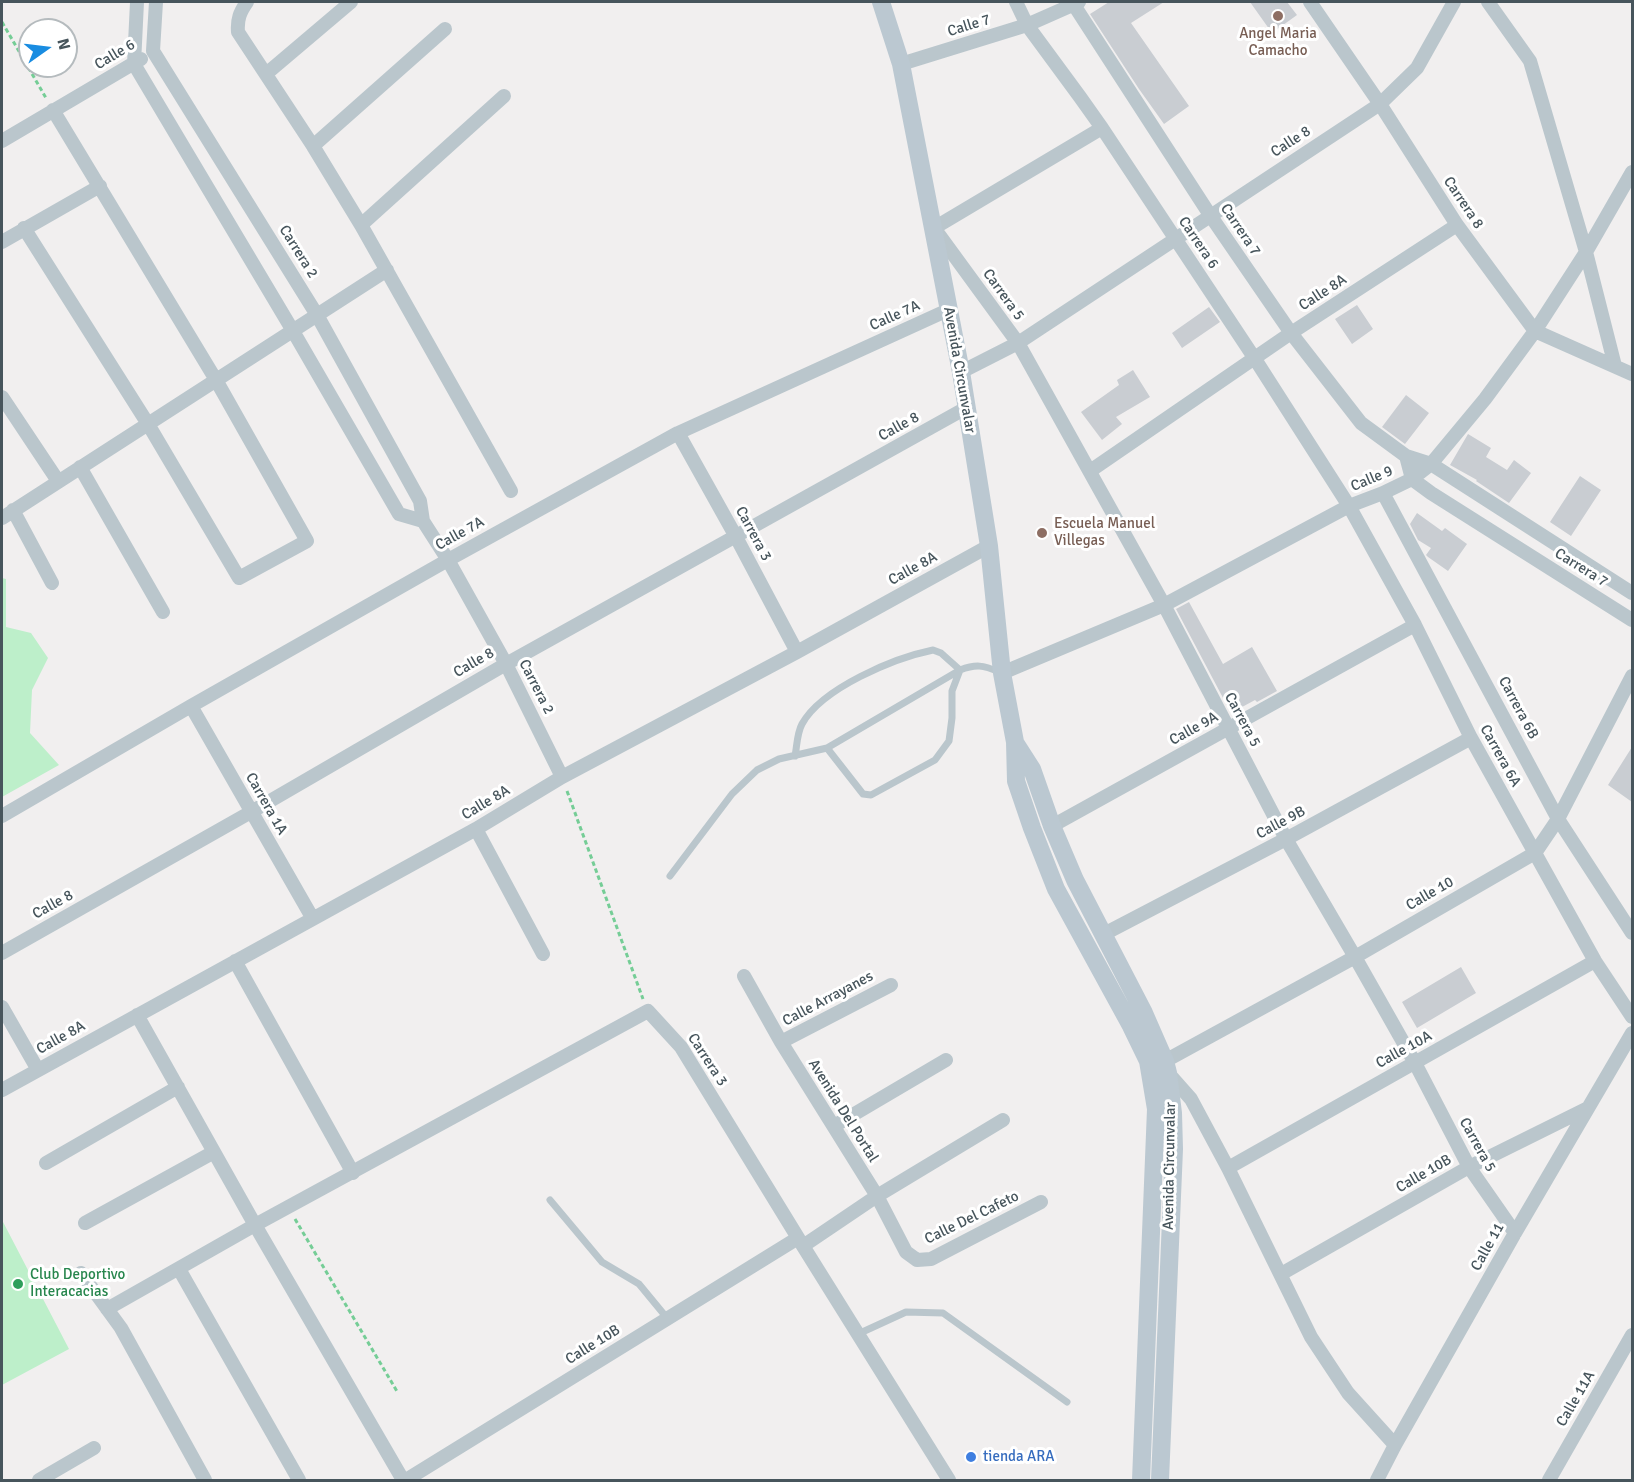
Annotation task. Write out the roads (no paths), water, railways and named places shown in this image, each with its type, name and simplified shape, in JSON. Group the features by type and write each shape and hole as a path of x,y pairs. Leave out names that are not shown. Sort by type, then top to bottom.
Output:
{"main road":[{"name":"Avenida Circunvalar","path":"881,2 901,64 961,372 989,546 1002,673 1015,742 1016,781 1056,889 1148,1061 1156,1108 1141,1480"},
{"name":"Avenida Circunvalar","path":"1015,742 1032,769 1052,826 1075,880 1144,1013 1167,1067 1173,1113 1174,1149 1160,1480"}],"street":[{"path":"136,2 134,64 399,514 423,521"},
{"path":"153,51 156,2"},
{"path":"247,2 237,20 238,32 313,146 361,225 511,491"},
{"path":"266,74 351,2"},
{"name":"Carrera 6","path":"1016,2 1027,25 1102,128 1256,359 1349,506"},
{"name":"Calle 7","path":"901,64 1027,25 1075,2"},
{"name":"Carrera 7","path":"1075,2 1210,215 1291,333 1361,423 1406,456 1431,464 1632,593"},
{"name":"Carrera 8","path":"1310,2 1380,104 1457,225 1535,331"},
{"name":"Calle 8","path":"961,372 1018,343 1380,104 1417,68 1454,2"},
{"path":"1488,2 1530,61 1586,252 1615,366"},
{"path":"313,146 445,29"},
{"name":"Calle 6","path":"2,141 153,51"},
{"name":"Carrera 2","path":"153,51 317,315 420,501 423,521 448,560 506,664 562,777"},
{"path":"361,225 504,96"},
{"path":"24,228 148,424 239,578 307,541 216,380 53,110"},
{"path":"934,228 1102,128"},
{"name":"Calle 9","path":"1002,673 1164,605 1349,506 1412,479 1431,464 1485,399 1535,331 1586,252 1632,172"},
{"path":"2,242 100,186"},
{"name":"Calle 8A","path":"1090,471 1291,333 1457,225"},
{"name":"Carrera 5","path":"934,228 1018,343 1164,605 1286,839 1415,1063 1469,1167 1515,1233"},
{"path":"52,583 7,514 387,270"},
{"name":"Calle 7A","path":"2,816 448,560 678,433 948,310"},
{"path":"1535,331 1632,374"},
{"path":"2,397 58,481"},
{"name":"Calle 8","path":"2,953 506,664 966,408"},
{"name":"Carrera 3","path":"678,433 797,652"},
{"path":"1406,456 1412,479"},
{"path":"80,467 163,612"},
{"name":"Carrera 7","path":"1412,479 1632,620"},
{"name":"Carrera 6B","path":"1383,493 1558,819 1632,933"},
{"name":"Carrera 6A","path":"1349,506 1415,625 1471,738 1595,961 1632,1017"},
{"name":"Calle 8A","path":"2,1090 476,829 562,777 797,652 989,546"},
{"name":"Calle 9A","path":"1052,826 1415,625"},
{"name":"Calle 10","path":"1167,1067 1535,853 1558,819 1632,676"},
{"name":"Carrera 1A","path":"191,706 313,919"},
{"name":"Calle 9B","path":"1104,934 1286,839 1471,738"},
{"path":"476,829 543,954"},
{"name":"Calle 10A","path":"1228,1168 1595,961"},
{"path":"107,1309 255,1225 353,1173 235,962"},
{"name":"Avenida Del Portal","path":"744,976 781,1042 877,1196 906,1252 917,1260"},
{"name":"Calle Arrayanes","path":"781,1042 891,985"},
{"path":"2,1007 38,1070"},
{"name":"Carrera 3","path":"353,1173 648,1011 681,1047 949,1480"},
{"path":"137,1015 255,1225 405,1480"},
{"name":"Calle 11","path":"1377,1480 1515,1233 1632,1033"},
{"path":"834,1126 945,1060"},
{"path":"1167,1067 1191,1099 1228,1168 1311,1337 1348,1392 1395,1445"},
{"path":"46,1163 178,1087"},
{"name":"Calle 10B","path":"1281,1274 1469,1167 1588,1108"},
{"name":"Calle 10B","path":"405,1480 667,1318 800,1242 1003,1120"},
{"path":"85,1223 214,1152"},
{"name":"Calle Del Cafeto","path":"917,1260 931,1259 1041,1202"},
{"path":"179,1269 299,1480"},
{"path":"81,1273 121,1328 205,1480"},
{"name":"Calle 11A","path":"1549,1480 1632,1335"},
{"path":"39,1480 94,1448"}],"lane":[{"path":"795,756 801,726 815,707 838,689 889,663 933,650 941,653 960,670"},
{"path":"670,876 732,794 757,771 779,759 827,748 960,670 973,665 1002,673"},
{"path":"827,748 858,790 863,794 871,795 935,760 949,741 952,691 960,670"},
{"path":"550,1200 602,1262 639,1284 667,1318"},
{"path":"858,1334 906,1312 943,1313 1066,1402"}],"place":[{"name":"Angel Maria Camacho","path":"1278,16"},
{"name":"Escuela Manuel Villegas","path":"1042,533"},
{"name":"Club Deportivo Interacacias","path":"18,1284"},
{"name":"tienda ARA","path":"971,1457"}]}
